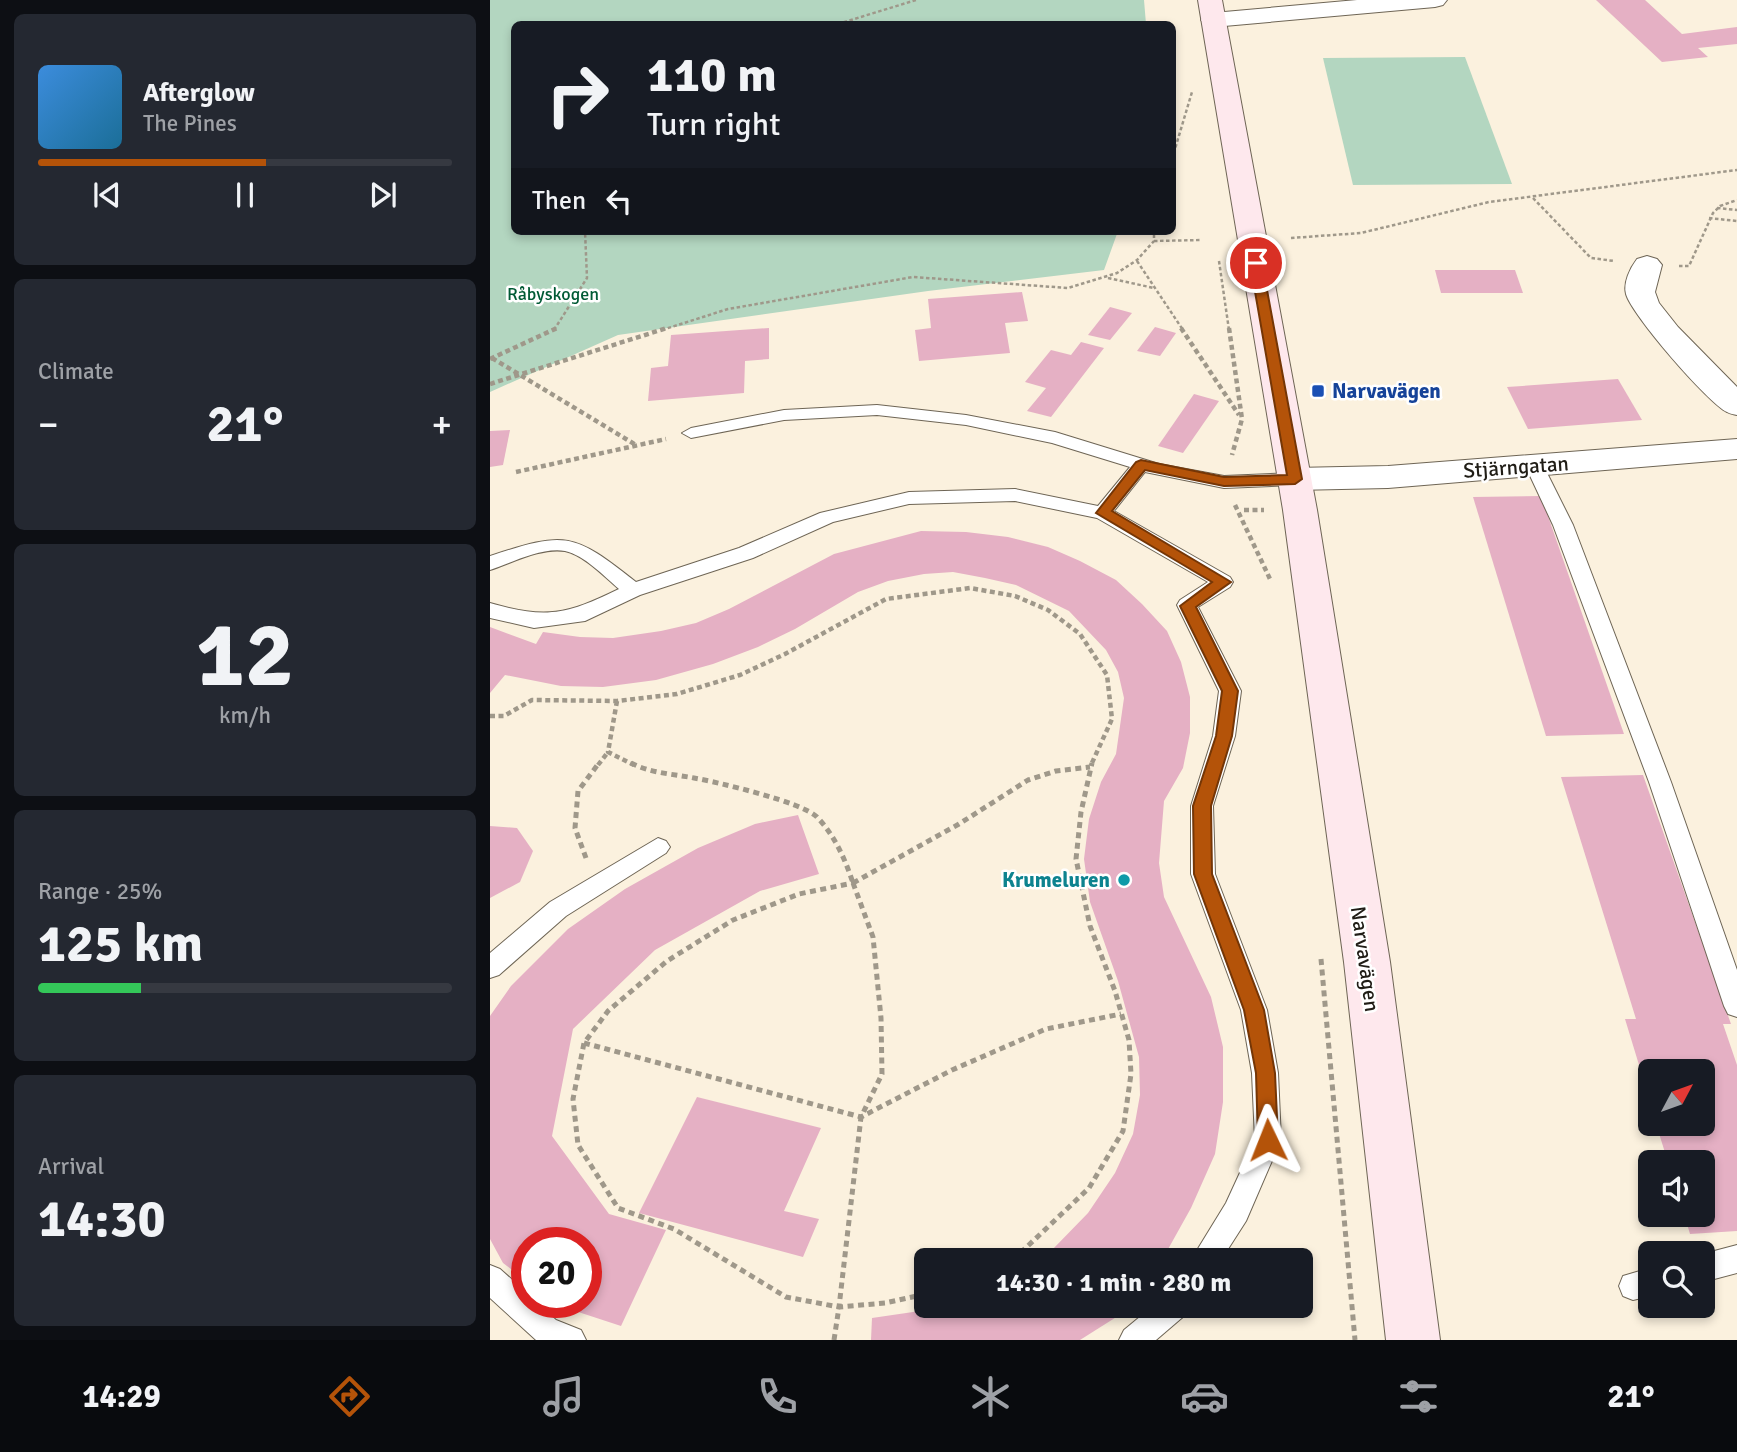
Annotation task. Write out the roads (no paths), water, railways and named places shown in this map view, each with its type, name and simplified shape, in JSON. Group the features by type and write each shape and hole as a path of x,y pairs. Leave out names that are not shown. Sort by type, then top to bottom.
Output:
{"main road":[{"name":"Narvavägen","path":"1211,10 1295,479 1367,962 1413,1340"}],"street":[{"path":"1211,10 1435,0"},
{"path":"1647,265 1640,292 1647,306 1669,336 1737,405"},
{"name":"Stjärngatan","path":"1295,479 1388,477 1737,449"}],"lane":[{"path":"691,433 784,415 877,410 979,422 1055,438 1141,465 1224,482 1295,479"},
{"path":"1103,513 1141,465"},
{"path":"1534,465 1563,525 1660,782 1737,1006"},
{"path":"490,610 502,616 534,621 585,614 633,590 746,553 827,517 909,498 1015,495 1103,513 1223,582 1187,606 1230,691 1224,736 1202,806 1203,874 1254,1010 1265,1073 1268,1140 1236,1212 1213,1248"},
{"path":"490,563 530,551 565,545 589,556 633,590"},
{"path":"490,968 558,909 657,847"},
{"path":"1715,1265 1737,1259"},
{"path":"490,1279 546,1330 571,1340"},
{"path":"1134,1340 1160,1318"}],"place":[{"name":"Narvavägen","path":"1318,391"},
{"name":"Krumeluren","path":"1124,880"}],"park label":[{"name":"Råbyskogen","path":"553,294"}]}
